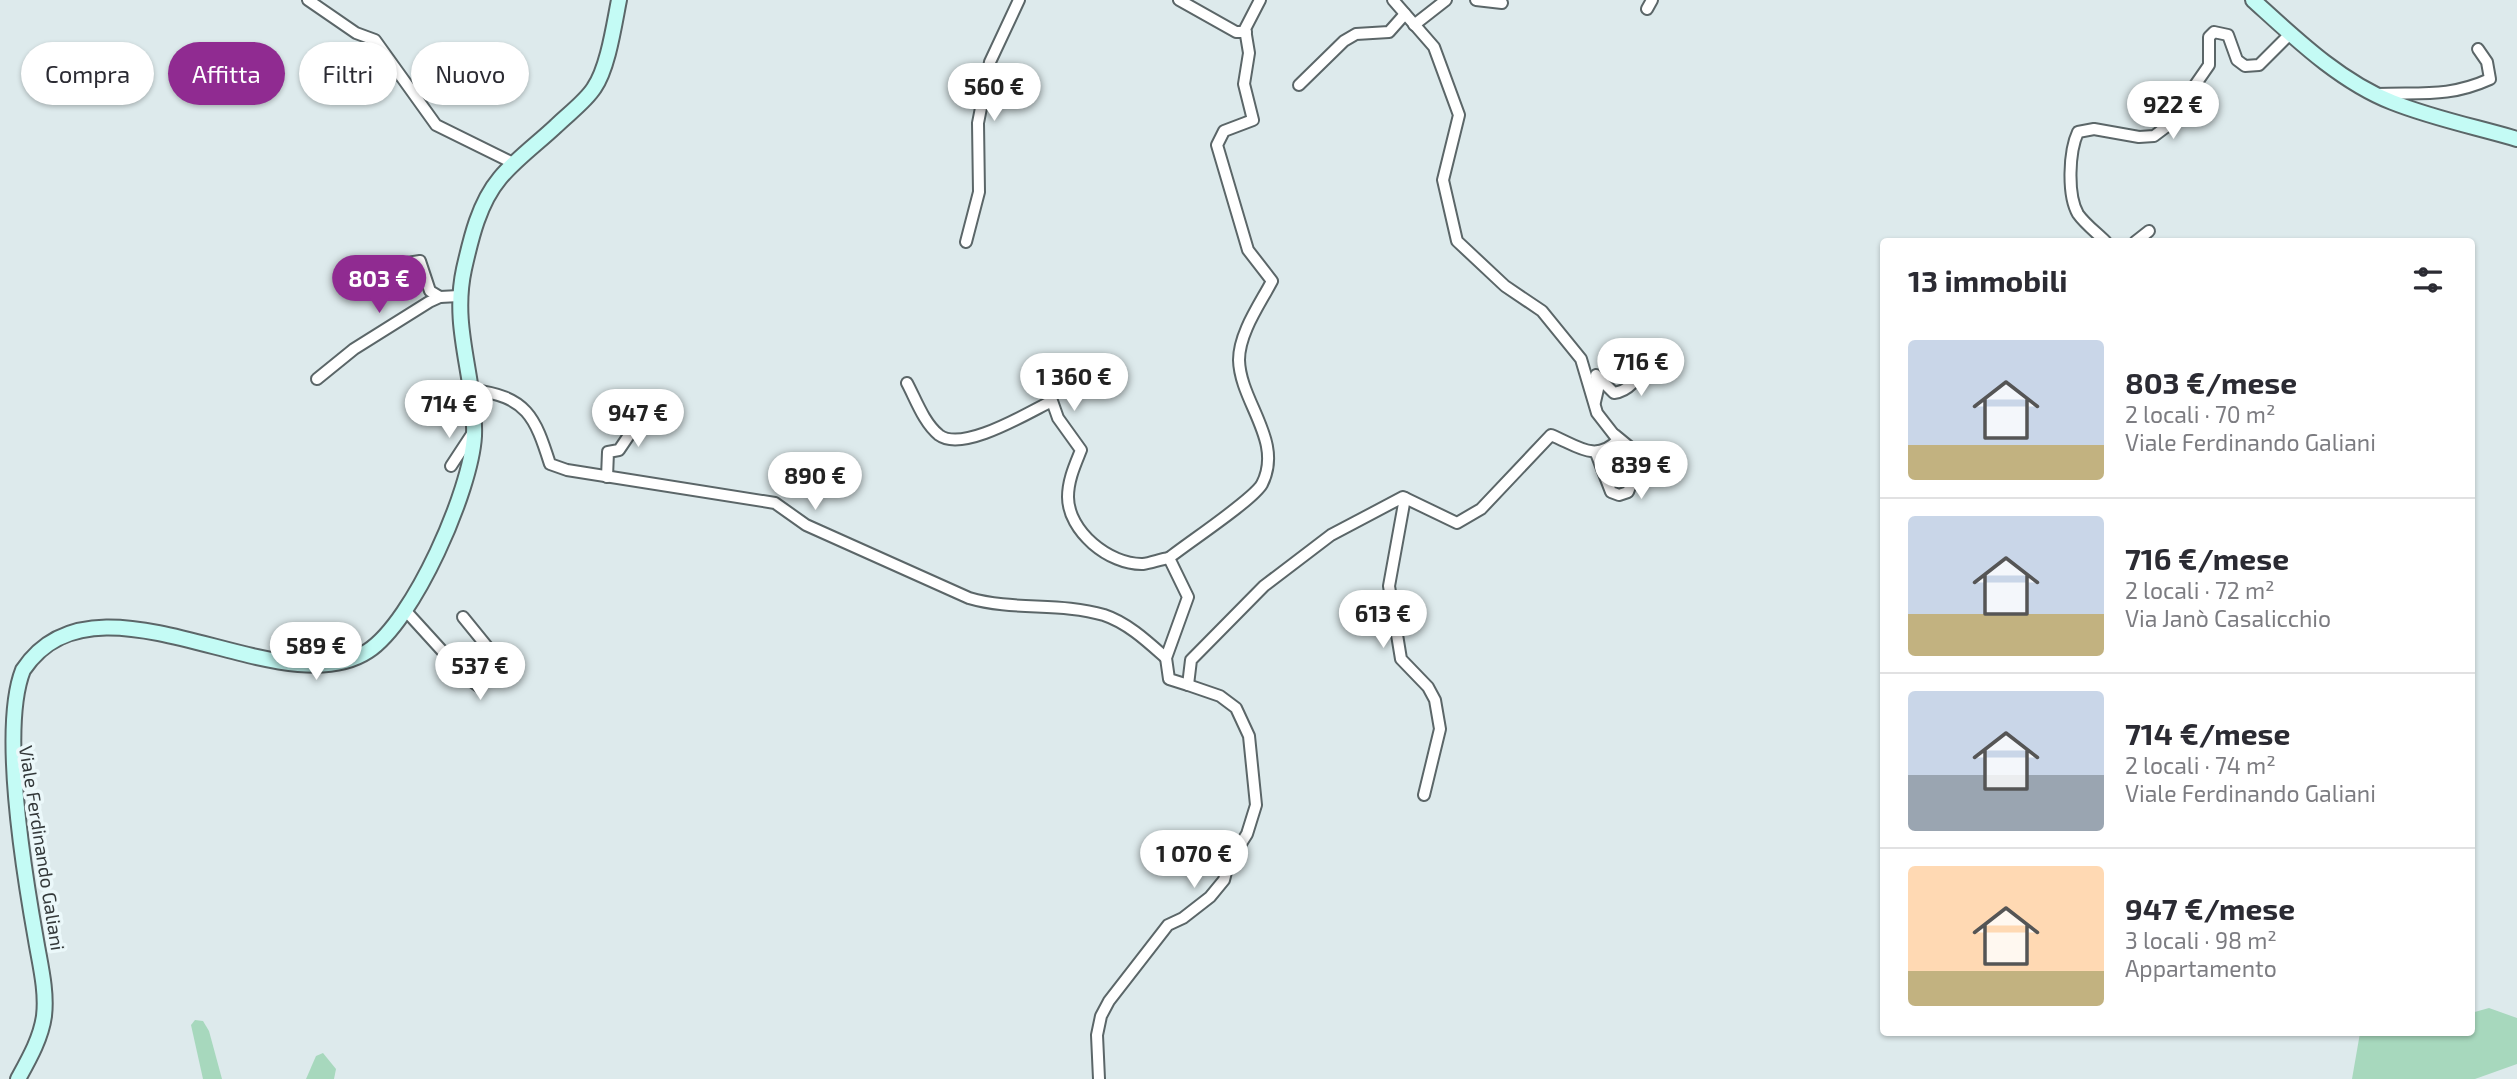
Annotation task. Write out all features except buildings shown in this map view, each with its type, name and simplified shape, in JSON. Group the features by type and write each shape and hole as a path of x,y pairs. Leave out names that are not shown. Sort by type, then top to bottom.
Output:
{"main road":[{"name":"Viale Ferdinando Galiani","path":"18,1079 34,1049 44,1015 42,977 6,767 10,702 21,672 46,642 104,628 139,629 302,665 337,663 354,659 372,649 405,610 422,582 463,486 473,431 472,390 460,336 459,296 474,228 486,200 500,178 595,87 619,0"},
{"path":"2253,0 2290,34 2347,79 2392,102 2517,139"}],"street":[{"path":"308,0 356,33 375,40 436,125 515,164"},
{"path":"965,242 979,192 978,122 990,62 1019,0"},
{"path":"1180,0 1236,32 1246,32"},
{"path":"907,383 922,414 940,435 950,439 978,436 1052,401 1058,418 1081,450 1069,482 1070,513 1076,525 1110,555 1128,562 1143,564 1170,558 1248,500 1262,483 1268,443 1243,384 1239,359 1246,332 1272,281 1248,250 1217,145 1224,131 1253,120 1244,84 1249,53 1246,32 1260,0"},
{"path":"1188,685 1191,660 1264,586 1331,535 1385,504 1405,498 1457,523 1481,509 1551,435 1596,453 1606,452 1618,440 1595,405 1581,359 1542,311 1504,286 1457,241 1443,180 1459,114 1434,47 1393,0"},
{"path":"1414,24 1446,0"},
{"path":"1476,0 1502,3"},
{"path":"1299,85 1343,41 1356,34 1389,32 1405,13"},
{"path":"2102,238 2079,216 2073,201 2073,141 2078,132 2094,129 2139,137 2154,136 2166,127 2209,65 2209,37 2214,32 2228,35 2237,60 2245,66 2259,65 2290,34"},
{"path":"2376,94 2432,95 2475,86 2490,79 2487,62 2478,49"},
{"path":"2141,238 2149,232"},
{"path":"391,277 407,263 416,260 421,264 430,291 439,297"},
{"path":"317,379 354,349 439,297 459,296"},
{"path":"1595,405 1598,389 1595,375 1614,393 1622,392 1633,384 1641,366"},
{"path":"472,390 505,397 534,418 550,464 607,477 775,503 806,525 969,598 997,607 1066,608 1105,616 1134,631 1167,658"},
{"path":"607,477 608,452 619,450 646,410"},
{"path":"452,466 473,431"},
{"path":"1596,453 1611,492 1619,495 1628,492 1635,474 1632,449 1614,434"},
{"path":"1405,498 1389,586 1401,659 1428,687 1435,700 1440,729 1424,795"},
{"path":"1099,1079 1097,1035 1101,1016 1109,1001 1168,925 1184,918 1210,897 1224,880 1228,864 1247,834 1256,805 1249,736 1236,708 1220,696 1169,679 1167,658 1188,597 1170,558"},
{"path":"405,610 466,677 480,687 491,674 489,649 464,617"}],"green space":[{"path":"2489,1008 2517,1018 2517,1064 2475,1079 2352,1079 2359,1036 2475,1036 2475,1012"},
{"path":"195,1020 203,1021 209,1031 222,1079 203,1079 191,1025"},
{"path":"323,1053 336,1069 334,1079 306,1079 316,1056"}]}
